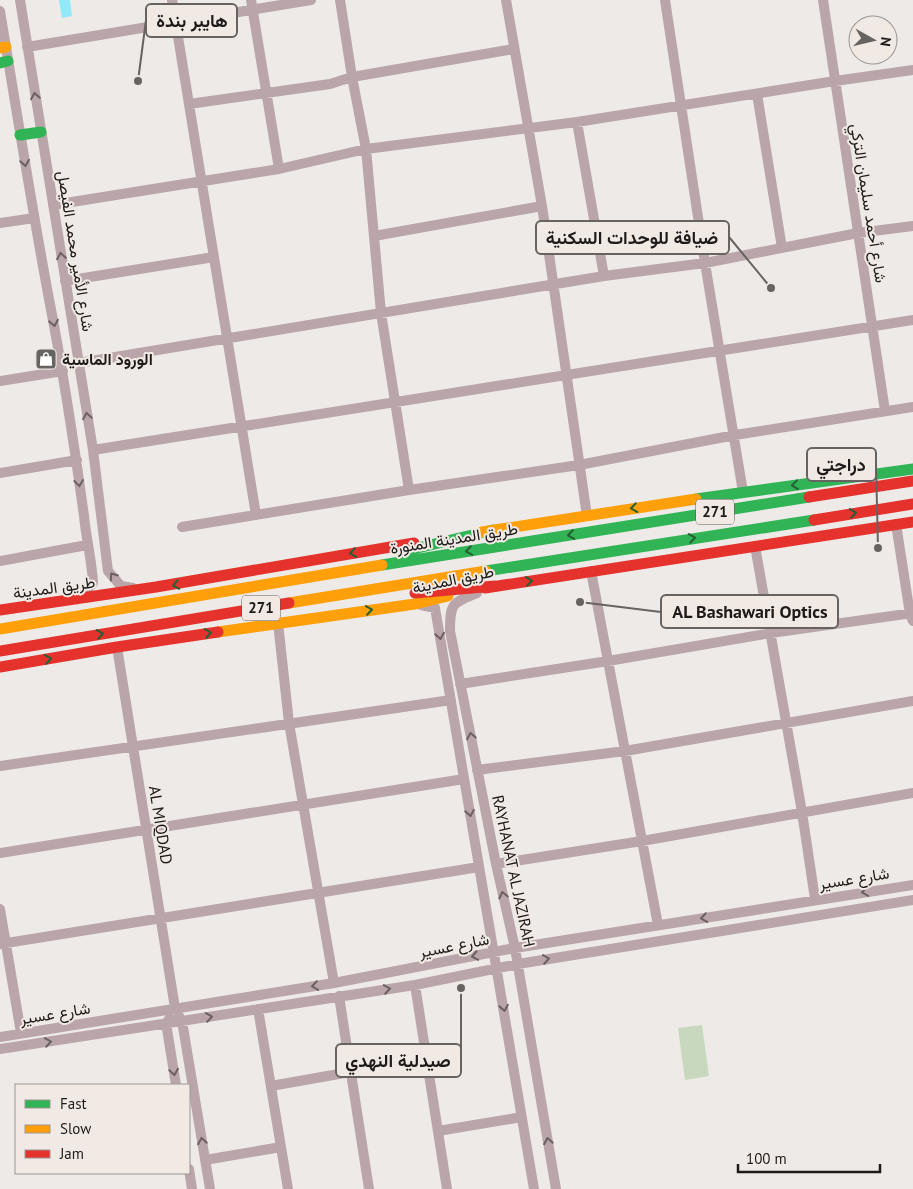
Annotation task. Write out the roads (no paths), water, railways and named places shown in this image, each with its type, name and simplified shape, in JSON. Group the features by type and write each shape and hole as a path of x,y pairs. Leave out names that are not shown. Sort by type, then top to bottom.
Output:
{"main road":[{"path":"20,135 41,132"},
{"name":"طريق المدينة","path":"0,610 157,588 283,564 493,530 743,492 913,469"},
{"name":"طريق المدينة المنورة","path":"0,629 517,543 913,481"},
{"name":"271","path":"0,650 913,504"},
{"name":"طريق المدينة","path":"0,667 116,647 415,604 495,586 913,522"},
{"path":"244,589 493,530"},
{"path":"280,605 495,586"},
{"path":"0,623 84,616"}],"street":[{"name":"شارع الأمير محمد الفيصل","path":"20,0 93,450 108,570 121,586 157,588"},
{"path":"172,0 256,515"},
{"path":"27,47 176,23 252,5 311,0"},
{"path":"340,0 366,149 382,313 409,490"},
{"path":"506,0 542,206 565,375 587,516"},
{"path":"665,0 705,263 743,492"},
{"name":"شارع أحمد سليمان التركي","path":"823,0 885,411"},
{"path":"252,5 279,169"},
{"name":"شارع الأمير محمد الفيصل","path":"0,11 4,62 20,135 62,371 77,460 93,583 85,593 65,602"},
{"path":"189,104 330,84 352,76 514,49"},
{"path":"53,204 279,169 366,149 577,122 913,70"},
{"path":"757,94 782,248"},
{"path":"577,122 604,276"},
{"path":"374,236 542,206"},
{"path":"0,223 34,218"},
{"path":"79,363 604,276 705,263 858,233 913,226"},
{"path":"65,281 214,257"},
{"path":"93,450 913,320"},
{"path":"0,381 62,371"},
{"path":"182,527 409,490 579,466 735,436 913,407"},
{"path":"0,473 77,460"},
{"path":"460,684 771,633 912,616 896,524"},
{"path":"0,561 87,545"},
{"path":"755,546 787,723 815,899"},
{"path":"90,560 106,557"},
{"path":"591,571 658,925"},
{"name":"RAYHANAT AL JAZIRAH","path":"495,586 458,600 452,607 450,631 496,864 516,948 556,1189"},
{"name":"RAYHANAT AL JAZIRAH","path":"415,604 435,608 534,1189"},
{"path":"278,623 289,723 334,983"},
{"name":"AL MIQDAD","path":"116,647 175,1008 182,1021 210,1189"},
{"path":"0,766 451,700"},
{"path":"477,770 624,751 913,701"},
{"path":"0,853 464,779"},
{"path":"496,864 642,841 913,793"},
{"path":"3,943 479,867"},
{"name":"شارع عسير","path":"0,1037 334,983 516,948 913,884"},
{"name":"شارع عسير","path":"0,1049 415,985 518,964 913,900"},
{"path":"0,909 3,943 21,1033"},
{"path":"415,985 446,1189"},
{"path":"339,996 369,1189"},
{"path":"175,1008 166,1023 176,1084"},
{"path":"258,1009 288,1189"},
{"path":"271,1086 350,1072"},
{"path":"438,1131 522,1117"},
{"path":"205,1160 281,1147"},
{"path":"190,1174 192,1189"}],"water":[{"path":"59,0 70,0 72,16 62,18"}],"place":[{"name":"هايبر بندة","path":"138,81"},
{"name":"ضيافة للوحدات السكنية","path":"771,288"},
{"name":"الورود الماسية","path":"46,359"},
{"name":"دراجتي","path":"878,548"},
{"name":"AL Bashawari Optics","path":"580,602"},
{"name":"صيدلية النهدي","path":"461,988"}]}
